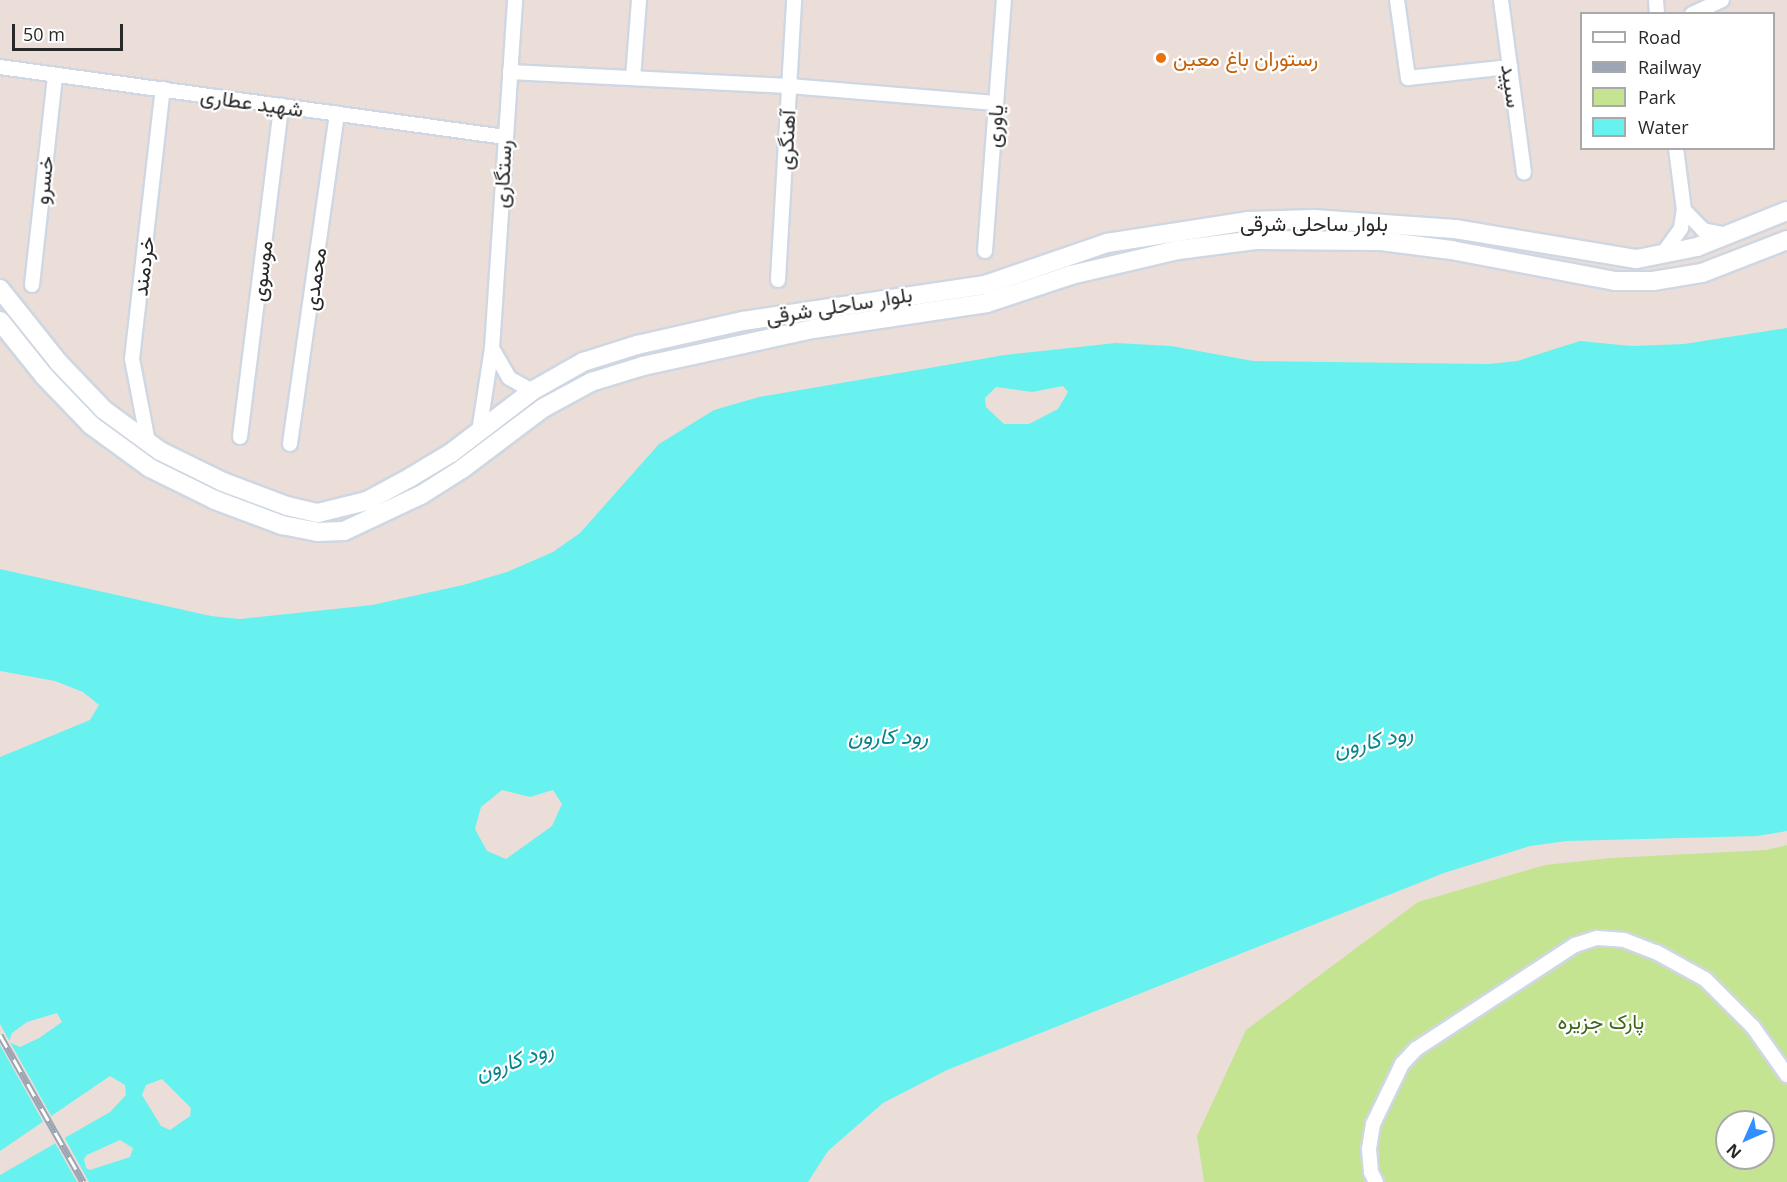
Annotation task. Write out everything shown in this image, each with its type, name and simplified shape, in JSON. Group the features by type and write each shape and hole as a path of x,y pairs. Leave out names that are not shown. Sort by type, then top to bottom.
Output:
{"main road":[{"name":"بلوار ساحلی شرقی","path":"0,289 58,363 104,410 148,442 223,482 287,506 318,513 366,501 451,453 532,391 583,362 648,343 811,308 998,280 1107,243 1247,221 1385,222 1455,229 1591,254 1637,259 1661,256 1730,235 1787,211"},
{"name":"بلوار ساحلی شرقی","path":"0,321 44,376 91,425 150,468 215,500 282,525 317,532 354,527 421,495 462,469 543,408 591,382 643,366 813,329 1004,298 1113,264 1255,240 1381,241 1451,249 1614,281 1653,281 1702,273 1787,240"},
{"path":"998,280 1004,298"}],"street":[{"name":"رستگاری","path":"479,432 492,348 504,137 515,0"},
{"path":"633,78 639,0"},
{"name":"آهنگری","path":"778,280 795,0"},
{"name":"یاوری","path":"985,251 1004,0"},
{"path":"1396,0 1408,78 1510,67"},
{"name":"سپید","path":"1501,0 1524,172"},
{"path":"1696,12 1722,0"},
{"name":"شهید عطاری","path":"0,67 504,137"},
{"path":"510,72 789,86 995,103"},
{"name":"خسرو","path":"32,285 55,75"},
{"name":"خردمند","path":"148,442 132,359 163,89"},
{"name":"موسوی","path":"240,437 281,106"},
{"name":"محمدی","path":"290,444 337,113"},
{"path":"1661,256 1677,236 1684,210 1676,150"},
{"path":"1684,210 1703,230 1730,235"},
{"path":"492,348 509,378 532,391"},
{"path":"1376,1182 1371,1172 1369,1149 1372,1124 1386,1091 1409,1056 1575,945 1597,938 1624,940 1656,952 1705,980 1738,1010 1787,1075"}],"green space":[{"name":"پارک جزیره","path":"1787,845 1787,1182 1204,1182 1197,1136 1246,1030 1418,902 1545,865 1611,858 1766,850"}],"water":[{"name":"رود کارون","path":"1787,328 1787,831 1757,836 1567,841 1530,846 1444,873 947,1070 883,1103 828,1151 808,1182 0,1182 0,1175 110,1112 126,1095 125,1085 110,1076 0,1151 0,757 90,720 99,705 83,692 55,681 0,671 0,569 211,616 240,619 372,605 463,585 507,572 553,552 580,533 659,444 714,410 759,397 1005,355 1116,343 1171,346 1253,361 1489,364 1517,361 1580,341 1631,346 1684,344","holes":["1063,386 1068,392 1058,409 1029,424 1004,424 986,407 985,398 996,387 1032,392","502,790 530,797 553,790 562,804 552,826 506,859 487,851 475,829 481,807","57,1013 62,1022 39,1038 20,1047 9,1042 12,1033 27,1022","162,1079 191,1108 190,1116 170,1130 161,1126 142,1095 146,1085","120,1140 133,1148 130,1157 90,1170 86,1168 84,1159 87,1155"]}],"pier":[{"path":"0,1024 54,1121 46,1127 0,1045"},
{"path":"63,1135 89,1182 77,1182 54,1141"}],"railway":[{"path":"0,1035 83,1182"}],"place":[{"name":"رستوران باغ معین","path":"1161,58"}]}
